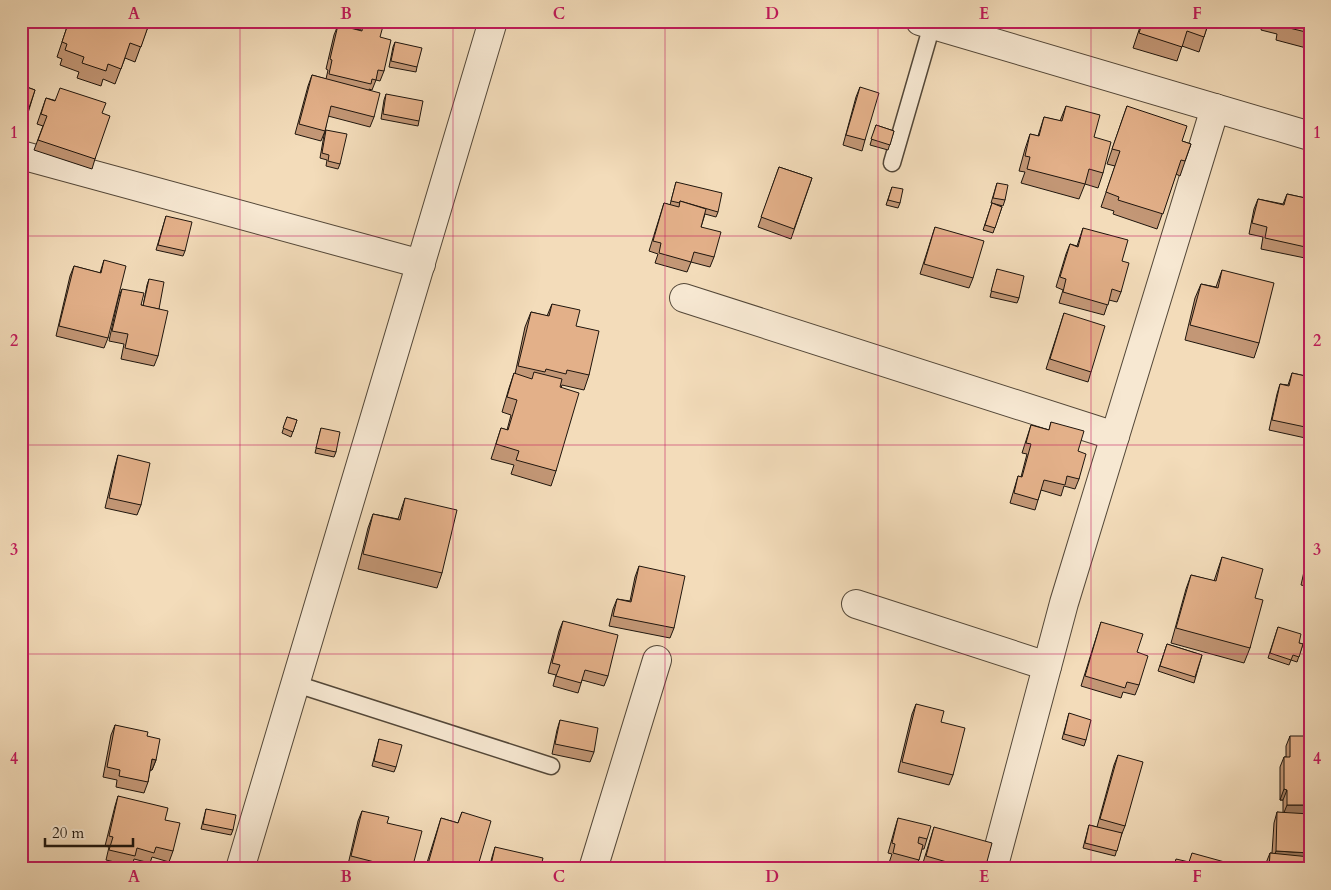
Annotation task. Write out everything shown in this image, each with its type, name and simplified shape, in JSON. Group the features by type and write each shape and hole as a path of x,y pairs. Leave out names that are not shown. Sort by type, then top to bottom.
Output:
{"street":[{"path":"240,869 493,21"},
{"path":"926,23 1310,136"},
{"path":"993,869 1064,603 1215,108"},
{"path":"21,155 420,264"},
{"path":"684,298 1115,436"},
{"path":"856,604 1047,666"},
{"path":"593,869 657,660"}],"lane":[{"path":"892,163 926,23"},
{"path":"296,684 551,766"}],"building":[{"path":"69,21 150,21 141,47 130,43 121,69 108,64 106,71 82,63 84,57 65,50 67,44 62,42"},
{"path":"363,21 383,26 380,37 391,40 384,71 378,70 376,80 372,79 371,84 329,74 332,60 330,59 338,25 362,31"},
{"path":"1143,21 1209,21 1204,37 1187,31 1182,47 1139,33"},
{"path":"1282,21 1310,21 1310,33 1281,26"},
{"path":"395,42 422,48 417,67 391,61"},
{"path":"312,75 380,93 374,117 331,106 325,131 299,124"},
{"path":"21,85 35,90 29,108 21,105"},
{"path":"860,87 879,93 865,140 846,135"},
{"path":"60,88 106,103 102,113 110,116 95,159 38,140 47,116 41,114 46,98 55,101"},
{"path":"386,94 423,101 419,121 383,114"},
{"path":"1066,106 1100,115 1094,137 1111,142 1103,173 1089,169 1085,184 1027,169 1030,157 1025,156 1030,134 1039,136 1044,117 1062,121"},
{"path":"1127,106 1187,126 1182,141 1191,144 1185,161 1181,160 1163,214 1118,200 1119,197 1106,192 1120,151 1112,149"},
{"path":"876,125 894,131 890,145 871,139"},
{"path":"326,130 347,134 340,164 328,161 329,155 322,153"},
{"path":"779,167 812,178 794,229 761,217"},
{"path":"676,182 722,193 718,212 680,201 680,203 671,201"},
{"path":"997,183 1008,185 1005,200 993,198"},
{"path":"892,187 903,189 900,203 888,200"},
{"path":"1287,194 1310,199 1310,248 1265,238 1267,227 1252,223 1258,199 1284,205"},
{"path":"680,201 706,209 701,227 721,232 714,257 694,252 691,262 659,253 661,243 653,241 664,203 679,207"},
{"path":"992,203 1002,207 995,228 985,225"},
{"path":"166,216 192,222 185,251 158,245"},
{"path":"935,227 984,241 973,278 924,264"},
{"path":"1083,228 1128,240 1122,261 1129,263 1121,292 1112,289 1108,305 1063,292 1066,279 1060,277 1070,244 1078,247"},
{"path":"104,260 126,266 108,338 59,326 74,266 101,273"},
{"path":"997,269 1024,276 1019,298 991,291"},
{"path":"1222,270 1274,283 1259,343 1190,325 1201,284 1218,288"},
{"path":"149,279 164,282 159,309 143,306"},
{"path":"122,289 144,293 141,305 168,311 158,356 125,348 128,334 112,331"},
{"path":"552,304 580,310 576,326 599,331 589,375 567,370 566,374 546,369 545,372 518,366 531,312 549,316"},
{"path":"1064,313 1105,326 1091,372 1050,359"},
{"path":"534,372 562,379 560,387 579,393 556,471 516,460 519,451 496,444 501,428 508,430 517,400 507,397 514,373 532,379"},
{"path":"1292,373 1310,377 1310,428 1272,420 1280,384 1289,386"},
{"path":"287,417 297,420 293,432 283,428"},
{"path":"1051,422 1084,431 1078,451 1086,454 1079,479 1067,476 1065,485 1044,480 1038,500 1014,493 1018,476 1022,477 1031,444 1026,443 1031,425 1049,430"},
{"path":"321,428 340,432 336,452 316,448"},
{"path":"118,455 150,463 141,505 109,498"},
{"path":"405,498 457,510 442,573 363,554 373,514 400,520"},
{"path":"1222,557 1263,569 1255,598 1263,600 1250,648 1176,628 1191,575 1216,581"},
{"path":"639,566 685,576 674,628 613,616 617,599 631,602"},
{"path":"1305,567 1310,568 1310,581 1303,580"},
{"path":"563,621 618,635 608,676 585,670 581,683 556,676 560,665 552,663"},
{"path":"1101,622 1143,634 1137,652 1148,656 1139,685 1127,682 1125,688 1085,676"},
{"path":"1278,627 1301,634 1299,643 1303,644 1299,657 1293,655 1291,660 1270,653"},
{"path":"1167,644 1202,655 1195,677 1160,666"},
{"path":"916,704 944,711 941,722 965,728 953,775 902,762"},
{"path":"1069,713 1091,720 1086,740 1064,734"},
{"path":"560,720 598,728 594,752 555,744"},
{"path":"115,725 148,732 147,736 160,739 156,760 152,759 148,782 119,776 120,770 107,767"},
{"path":"1290,736 1310,736 1310,805 1287,805 1287,790 1284,789 1284,757 1290,757"},
{"path":"379,739 402,745 396,767 374,761"},
{"path":"1118,755 1143,762 1125,826 1100,819"},
{"path":"118,796 168,808 165,820 180,823 173,851 156,847 154,853 137,848 135,856 109,850 113,837 109,836"},
{"path":"206,809 236,815 233,830 203,824"},
{"path":"362,811 389,817 387,823 422,831 412,869 402,869 351,856"},
{"path":"462,812 491,821 477,869 443,869 428,864 441,818 458,823"},
{"path":"1277,812 1310,814 1310,853 1276,851"},
{"path":"898,818 931,826 927,839 919,837 918,843 923,845 919,860 893,853 895,844 892,843"},
{"path":"1089,825 1122,833 1117,851 1085,843"},
{"path":"934,827 992,843 985,869 971,869 926,856"},
{"path":"495,847 543,858 541,866 548,867 548,869 490,869"},
{"path":"1192,853 1250,869 1169,869 1170,865 1174,866 1176,859 1189,862"},
{"path":"1270,853 1310,857 1310,869 1269,869"},
{"path":"348,866 360,869 347,869"}]}
